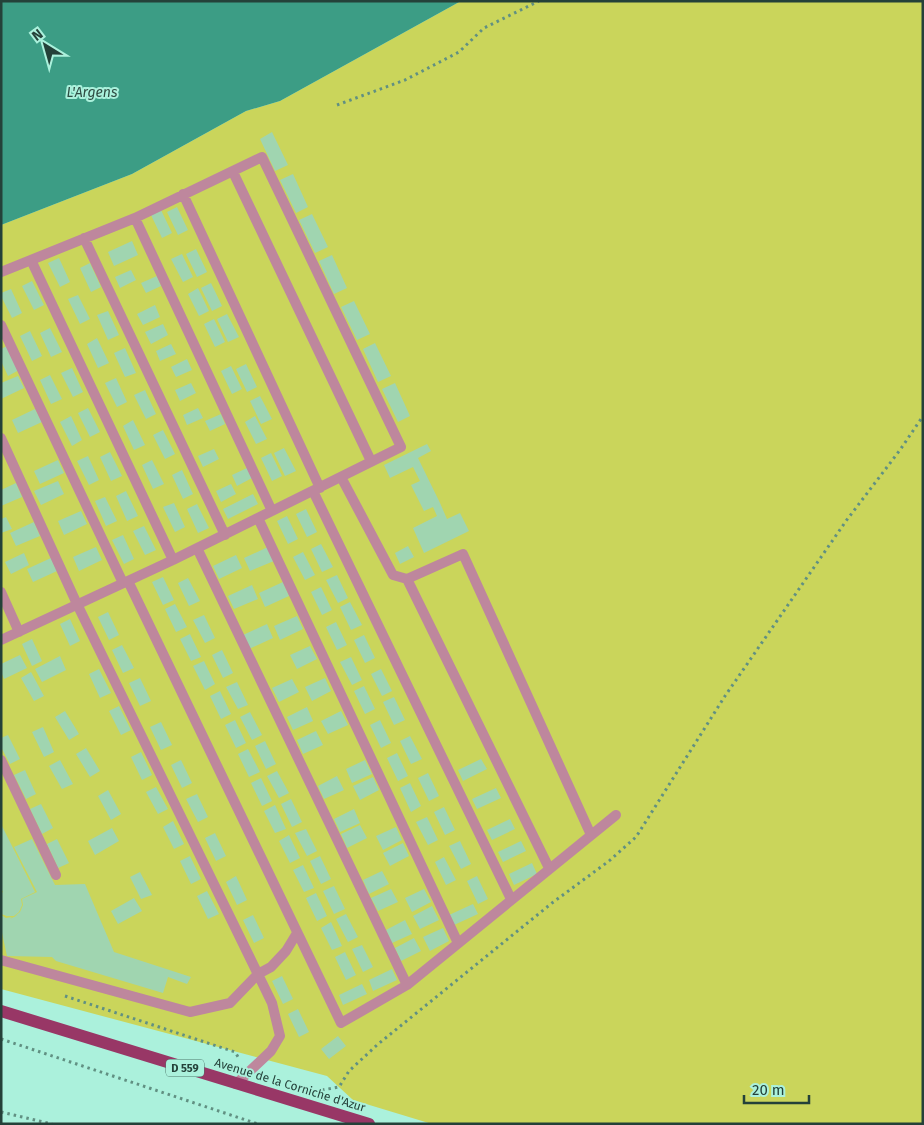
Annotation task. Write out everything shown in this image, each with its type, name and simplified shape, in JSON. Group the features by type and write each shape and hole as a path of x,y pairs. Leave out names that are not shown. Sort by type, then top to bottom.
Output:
{"main road":[{"name":"Avenue de la Corniche d'Azur","path":"1,1011 369,1124"}],"lane":[{"path":"1,272 135,218 262,157 401,447 225,535 1,640"},
{"path":"234,172 371,461"},
{"path":"183,194 316,489 511,900"},
{"path":"135,218 272,511"},
{"path":"84,238 225,535"},
{"path":"31,260 173,560"},
{"path":"1,325 341,1023 407,985 616,815"},
{"path":"1,438 76,604 272,1003 280,1036 271,1051 236,1084"},
{"path":"341,477 393,575 407,579 463,554 591,835"},
{"path":"258,518 458,943"},
{"path":"197,548 407,985"},
{"path":"407,579 549,868"},
{"path":"1,592 19,632"},
{"path":"1,760 56,875"},
{"path":"1,960 190,1012 230,1004 258,974 271,968 286,951 297,933"}],"path":[{"path":"337,105 406,80 459,52 484,28 539,1"},
{"path":"62,995 235,1052 248,1073"},
{"path":"1,1039 258,1124"},
{"path":"1,1112 52,1124"}],"green space":[{"path":"461,1 923,1 923,1124 432,1124 353,1100 327,1076 1,989 1,225 132,174 246,111 280,101"}],"water":[{"name":"L'Argens","path":"1,1 461,1 280,101 246,111 132,174 1,225"}],"building":[{"path":"272,132 288,165 275,171 260,139"},
{"path":"293,174 308,207 296,213 280,180"},
{"path":"177,207 188,230 178,235 167,212"},
{"path":"161,210 172,233 162,238 151,215"},
{"path":"312,214 328,247 315,253 299,220"},
{"path":"132,241 138,255 114,266 108,252"},
{"path":"196,249 207,272 197,277 186,254"},
{"path":"182,254 193,277 183,282 171,259"},
{"path":"332,255 347,288 334,294 319,261"},
{"path":"59,258 70,282 60,287 48,263"},
{"path":"90,263 101,287 91,292 80,268"},
{"path":"131,270 136,280 120,288 115,277"},
{"path":"157,276 161,286 146,293 141,283"},
{"path":"32,281 44,305 34,310 22,286"},
{"path":"211,283 222,306 212,311 201,288"},
{"path":"198,288 209,311 199,316 188,294"},
{"path":"11,289 22,313 12,318 1,296 1,293"},
{"path":"78,295 90,319 80,324 68,299"},
{"path":"354,301 370,334 357,340 341,307"},
{"path":"155,305 160,317 143,325 137,314"},
{"path":"108,311 119,335 108,340 97,315"},
{"path":"227,314 239,337 228,342 217,319"},
{"path":"214,319 225,342 215,347 204,324"},
{"path":"163,324 168,335 151,344 145,332"},
{"path":"50,328 62,352 51,357 40,333"},
{"path":"30,331 42,356 32,361 20,336"},
{"path":"97,338 109,363 98,368 87,344"},
{"path":"375,343 391,376 378,382 363,349"},
{"path":"171,344 176,354 160,361 156,351"},
{"path":"7,346 19,370 8,376 1,361 1,349"},
{"path":"125,348 136,373 125,377 114,353"},
{"path":"187,359 192,370 176,377 171,367"},
{"path":"246,364 257,387 247,392 236,369"},
{"path":"231,366 242,389 232,394 221,371"},
{"path":"72,368 83,392 73,397 61,373"},
{"path":"50,375 62,399 51,404 40,380"},
{"path":"18,376 24,388 1,399 1,383"},
{"path":"116,378 127,402 117,407 105,383"},
{"path":"191,383 196,393 180,401 175,390"},
{"path":"395,383 410,416 398,422 382,389"},
{"path":"145,390 156,414 146,419 134,395"},
{"path":"260,396 272,419 261,424 250,401"},
{"path":"88,408 100,432 90,437 78,413"},
{"path":"198,408 203,418 187,425 183,415"},
{"path":"35,409 42,422 18,433 12,420"},
{"path":"221,414 225,424 210,431 205,421"},
{"path":"71,416 82,440 72,446 60,422"},
{"path":"255,416 267,439 256,444 245,422"},
{"path":"133,420 145,445 134,450 123,426"},
{"path":"163,430 175,454 165,459 153,435"},
{"path":"427,444 431,451 418,458 447,519 460,513 469,531 424,553 413,528 437,516 433,507 424,511 411,485 420,481 413,467 390,478 384,465"},
{"path":"284,448 296,471 285,476 274,453"},
{"path":"214,449 219,459 203,467 198,456"},
{"path":"110,452 122,476 111,481 100,457"},
{"path":"271,453 282,476 272,481 261,458"},
{"path":"88,456 99,480 89,485 77,461"},
{"path":"58,460 64,473 40,484 34,471"},
{"path":"152,460 164,484 153,489 142,465"},
{"path":"247,468 252,478 237,486 232,475"},
{"path":"182,470 193,494 183,499 172,475"},
{"path":"58,481 64,494 41,505 34,491"},
{"path":"16,483 22,497 1,506 1,490"},
{"path":"231,484 236,494 221,502 216,491"},
{"path":"126,491 138,516 127,521 116,496"},
{"path":"253,494 258,504 228,519 223,509"},
{"path":"105,497 117,521 106,526 95,501"},
{"path":"174,503 185,527 175,532 163,507"},
{"path":"197,504 209,528 198,533 187,509"},
{"path":"306,509 317,532 307,537 296,514"},
{"path":"81,511 87,524 64,535 58,521"},
{"path":"287,516 298,539 288,544 277,521"},
{"path":"6,517 12,529 1,533 1,519"},
{"path":"34,522 40,536 16,546 10,533"},
{"path":"144,526 156,550 145,555 133,531"},
{"path":"123,535 134,559 124,564 112,540"},
{"path":"321,544 333,567 322,572 311,549"},
{"path":"408,546 414,557 400,564 395,553"},
{"path":"96,547 102,560 79,571 73,557"},
{"path":"268,547 274,561 250,571 244,558"},
{"path":"303,552 315,575 305,580 293,557"},
{"path":"24,553 29,565 11,574 5,562"},
{"path":"236,555 242,568 219,579 213,566"},
{"path":"51,558 57,571 33,582 27,569"},
{"path":"337,575 348,598 338,603 326,580"},
{"path":"163,577 174,600 163,605 152,582"},
{"path":"188,578 200,601 189,606 178,583"},
{"path":"283,582 289,596 265,607 259,593"},
{"path":"252,585 258,599 234,609 228,596"},
{"path":"321,587 332,610 322,615 311,592"},
{"path":"350,602 362,625 351,630 340,607"},
{"path":"175,604 187,627 176,632 165,609"},
{"path":"108,612 119,635 109,640 98,617"},
{"path":"204,615 215,638 205,643 193,620"},
{"path":"297,616 303,629 280,640 274,626"},
{"path":"70,619 80,641 70,646 60,624"},
{"path":"336,622 347,645 337,650 326,627"},
{"path":"267,624 273,638 249,649 243,635"},
{"path":"190,634 201,657 191,661 180,639"},
{"path":"364,635 375,658 365,663 354,640"},
{"path":"32,639 42,661 32,666 22,644"},
{"path":"122,645 134,668 123,673 112,650"},
{"path":"310,646 317,659 297,669 290,655"},
{"path":"222,650 233,673 223,678 212,655"},
{"path":"20,655 27,668 4,679 1,672 1,664"},
{"path":"60,656 66,670 42,682 35,669"},
{"path":"351,657 362,680 352,685 340,662"},
{"path":"204,661 215,684 205,690 193,666"},
{"path":"99,669 111,693 100,698 89,674"},
{"path":"381,669 392,691 382,696 371,674"},
{"path":"31,672 44,696 34,701 21,678"},
{"path":"140,678 151,701 140,706 129,683"},
{"path":"325,678 331,691 312,701 305,687"},
{"path":"292,679 299,692 279,702 272,688"},
{"path":"237,682 248,705 238,709 226,687"},
{"path":"364,686 375,709 365,714 354,691"},
{"path":"220,691 231,714 221,719 210,696"},
{"path":"394,697 405,720 394,725 383,702"},
{"path":"119,706 131,730 121,735 109,711"},
{"path":"307,707 313,721 293,730 287,717"},
{"path":"65,711 79,734 69,740 55,717"},
{"path":"341,711 348,725 328,734 321,721"},
{"path":"250,712 262,735 252,740 240,717"},
{"path":"235,720 246,743 236,748 225,725"},
{"path":"380,720 391,743 381,748 370,725"},
{"path":"161,722 172,745 161,750 150,727"},
{"path":"43,727 54,752 44,757 32,732"},
{"path":"316,731 323,745 303,754 297,740"},
{"path":"8,735 20,759 10,764 1,747 1,738"},
{"path":"410,736 422,759 411,764 400,741"},
{"path":"265,741 276,764 266,769 255,746"},
{"path":"86,748 100,771 90,777 76,754"},
{"path":"248,749 260,772 249,777 238,754"},
{"path":"141,752 152,775 142,780 131,757"},
{"path":"397,753 408,776 398,781 387,758"},
{"path":"481,759 487,769 463,781 458,770"},
{"path":"60,760 73,784 62,789 49,766"},
{"path":"181,760 192,783 182,788 171,765"},
{"path":"365,760 372,774 352,783 346,769"},
{"path":"25,770 36,794 26,799 14,775"},
{"path":"277,771 289,793 279,798 267,776"},
{"path":"428,773 439,796 429,801 418,778"},
{"path":"337,776 344,790 324,799 318,786"},
{"path":"373,777 379,790 360,800 353,786"},
{"path":"261,778 272,801 262,806 251,783"},
{"path":"410,783 421,806 411,812 400,788"},
{"path":"156,787 168,809 158,814 146,792"},
{"path":"496,788 501,798 477,809 472,799"},
{"path":"108,790 121,814 111,820 98,796"},
{"path":"197,794 208,817 198,822 186,799"},
{"path":"291,799 302,822 292,827 281,804"},
{"path":"41,804 53,828 42,834 30,809"},
{"path":"275,805 286,829 275,833 264,811"},
{"path":"444,807 455,830 445,835 434,812"},
{"path":"354,809 360,823 340,832 334,819"},
{"path":"427,817 438,840 428,845 416,822"},
{"path":"510,819 515,829 492,840 487,830"},
{"path":"173,821 184,844 174,849 163,827"},
{"path":"1,824 35,892 21,899 22,905 19,912 14,916 1,914 1,893 3,892 1,889"},
{"path":"360,825 367,838 347,848 341,834"},
{"path":"396,827 402,840 383,850 376,836"},
{"path":"112,828 119,841 95,855 88,841"},
{"path":"306,829 317,851 307,856 295,833"},
{"path":"215,833 226,856 216,861 205,838"},
{"path":"289,835 300,858 290,863 279,841"},
{"path":"32,839 55,885 85,884 114,952 191,977 187,984 168,977 163,993 56,961 52,957 7,956 1,928 1,915 6,918 12,917 10,919 18,915 15,916 20,912 23,905 22,899 37,892 14,847"},
{"path":"57,839 69,863 58,868 47,844"},
{"path":"460,841 471,864 461,869 449,846"},
{"path":"521,841 526,851 503,862 498,852"},
{"path":"403,843 409,856 390,866 383,853"},
{"path":"190,856 201,879 191,884 180,861"},
{"path":"320,856 331,879 321,884 310,861"},
{"path":"444,857 456,880 446,885 435,862"},
{"path":"532,863 537,874 514,885 509,874"},
{"path":"303,865 314,888 304,892 293,870"},
{"path":"382,871 389,884 369,894 363,880"},
{"path":"140,872 152,895 141,899 130,877"},
{"path":"236,876 247,900 237,905 226,882"},
{"path":"477,876 488,899 478,904 467,881"},
{"path":"334,886 345,909 334,914 323,891"},
{"path":"391,889 398,902 378,911 371,898"},
{"path":"424,889 431,902 412,912 405,898"},
{"path":"207,891 219,914 208,919 197,896"},
{"path":"316,893 327,916 317,921 306,898"},
{"path":"134,898 142,911 118,924 111,911"},
{"path":"473,904 478,914 454,925 449,915"},
{"path":"432,906 439,920 420,929 413,916"},
{"path":"346,914 358,937 348,942 336,919"},
{"path":"253,915 264,938 254,943 243,920"},
{"path":"405,920 412,934 392,943 386,930"},
{"path":"331,922 342,946 332,950 321,928"},
{"path":"443,928 449,941 430,951 423,937"},
{"path":"414,938 421,951 401,961 395,948"},
{"path":"362,945 373,967 363,972 352,949"},
{"path":"345,952 356,975 346,980 335,957"},
{"path":"392,969 397,980 373,991 369,980"},
{"path":"282,976 293,999 283,1004 272,981"},
{"path":"362,984 367,994 343,1005 339,995"},
{"path":"298,1009 309,1032 299,1037 288,1014"},
{"path":"338,1036 346,1046 329,1059 321,1049"}]}
